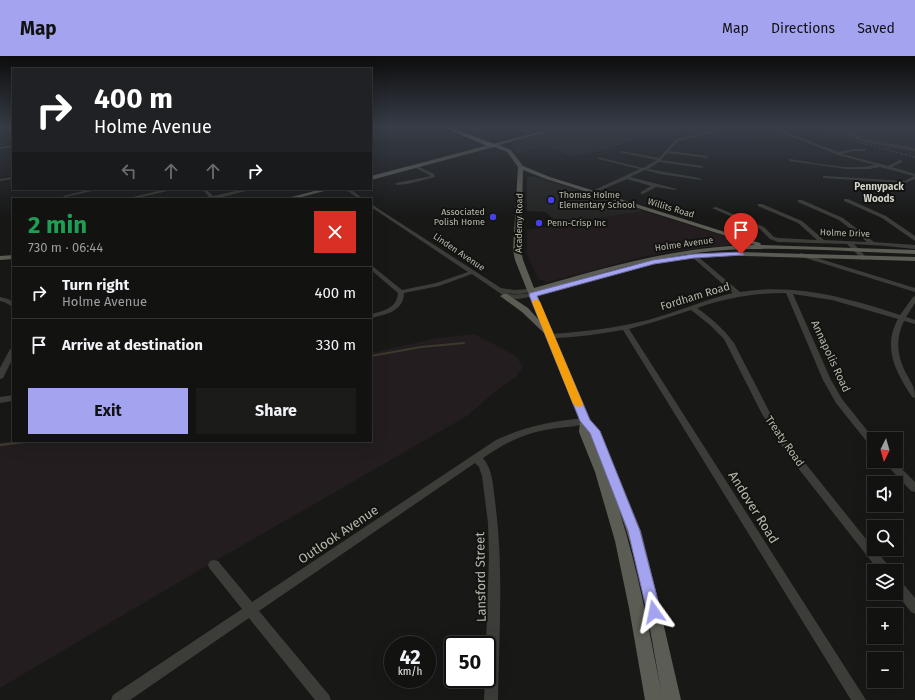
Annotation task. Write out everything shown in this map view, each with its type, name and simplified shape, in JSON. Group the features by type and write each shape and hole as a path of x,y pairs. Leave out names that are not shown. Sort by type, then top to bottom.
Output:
{"main road":[{"path":"372,178 449,157"},
{"path":"513,157 521,167"},
{"name":"Willits Road","path":"521,167 540,176 801,255"},
{"name":"Willits Road","path":"521,167 766,247 801,255"},
{"name":"Academy Road","path":"521,167 518,253 520,263 585,421 594,431 634,531 647,583 672,700"},
{"path":"520,178 528,175 540,176"},
{"path":"291,198 324,190"},
{"name":"Holme Avenue","path":"532,293 639,265 690,255 766,247 915,252"},
{"name":"Holme Avenue","path":"690,255 801,255 915,260"},
{"path":"0,258 12,257"},
{"path":"504,296 525,310 550,336"},
{"name":"Academy Road","path":"585,421 585,432 615,515 630,573 654,700"}],"street":[{"path":"645,157 702,167"},
{"path":"593,191 625,177 662,157"},
{"path":"849,157 915,176"},
{"path":"599,158 699,179"},
{"path":"790,160 812,165 869,168 879,166"},
{"path":"887,168 901,161"},
{"path":"398,184 433,177 415,166"},
{"path":"825,177 905,182 909,181 915,176"},
{"path":"625,177 675,189"},
{"path":"0,180 12,178"},
{"path":"643,193 655,185"},
{"path":"65,197 95,190"},
{"path":"131,198 169,190"},
{"path":"205,190 213,198 247,190"},
{"path":"348,190 360,198"},
{"path":"846,200 884,217 915,239"},
{"path":"800,201 841,219 873,244"},
{"path":"760,205 800,222 822,242"},
{"name":"Linden Avenue","path":"372,206 497,288 504,296"},
{"name":"Holme Drive","path":"714,208 762,228 774,239 915,247"},
{"path":"848,243 864,258"},
{"path":"690,255 735,295"},
{"name":"Willits Road","path":"801,255 915,290"},
{"path":"372,268 401,292"},
{"path":"401,292 437,285 473,272"},
{"name":"Linden Avenue","path":"497,288 511,292 532,293"},
{"path":"372,316 384,313 396,306 400,301 401,292"},
{"name":"Fordham Road","path":"550,336 598,333 625,328 735,295 754,292 789,292 835,298 915,322"},
{"name":"Annapolis Road","path":"789,292 827,380 838,401 867,436"},
{"path":"504,296 518,298 532,293"},
{"path":"915,298 902,318 894,337 894,349 901,371 915,395"},
{"path":"0,299 6,300 12,304"},
{"name":"Treaty Road","path":"692,308 715,325 724,334 766,414 786,445 880,564"},
{"name":"Andover Road","path":"625,328 859,700"},
{"path":"0,376 12,353"},
{"path":"0,400 12,398"},
{"name":"Outlook Avenue","path":"118,700 499,442 526,430 548,425 585,421"},
{"name":"Lansford Street","path":"476,457 483,465 487,476 495,550 492,700"},
{"path":"895,468 915,488"},
{"path":"214,565 324,700"},
{"path":"903,593 915,608"}],"shaded area":[{"path":"530,176 644,211 558,225 546,212 527,211 527,177"},
{"path":"644,211 736,240 740,244 650,255 548,282 538,279 527,254 527,230"},
{"path":"474,334 516,356 523,367 516,377 496,391 467,416 184,579 0,688 0,443 12,441 372,442 372,353 437,338"}],"waterway":[{"path":"372,356 421,347 464,343"},
{"path":"0,445 22,442"}],"slow traffic":[{"path":"536,302 578,404"}],"place":[{"name":"Thomas Holme Elementary School","path":"551,200"},
{"name":"Associated Polish Home","path":"493,217"},
{"name":"Penn-Crisp Inc","path":"539,223"}],"district":[{"name":"Pennypack Woods","path":"879,192"}],"route":[{"path":"654,612 634,531 594,431 585,421 533,295 653,262 694,256 741,254"}]}
